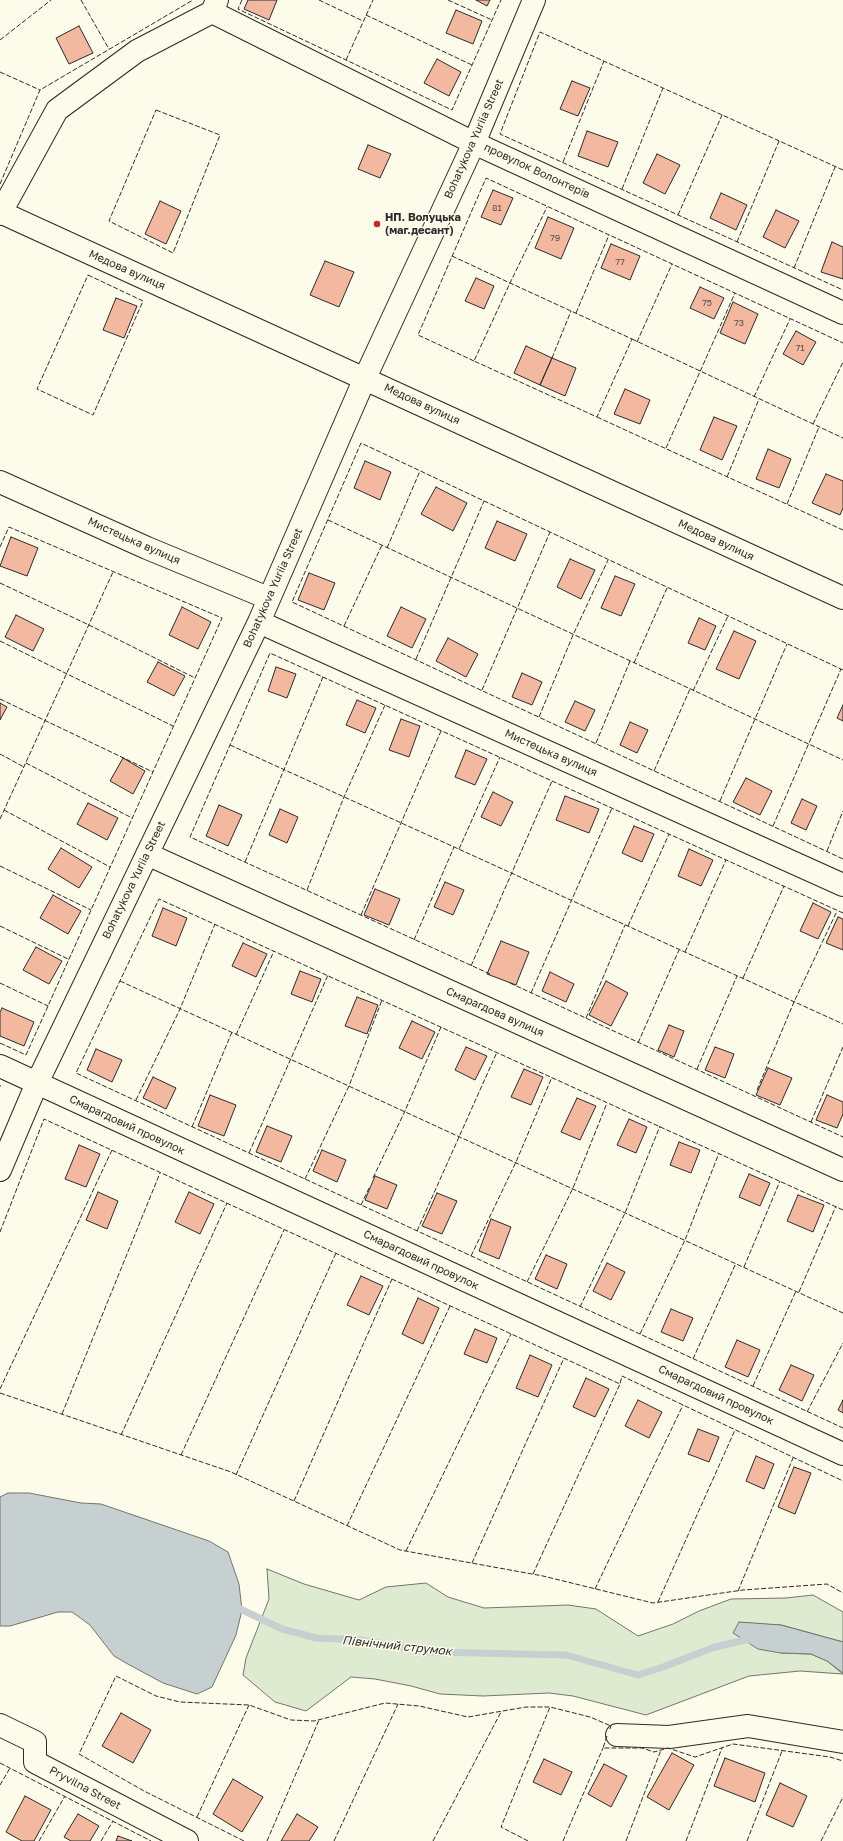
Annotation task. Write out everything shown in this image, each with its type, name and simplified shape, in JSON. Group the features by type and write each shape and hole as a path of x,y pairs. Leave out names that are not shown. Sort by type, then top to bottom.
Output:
{"street":[{"name":"Bohatykova Yuriia Street","path":"0,1170 37,1084 259,622 268,598 366,378 474,143 534,0"},
{"name":"провулок Волонтерів","path":"215,6 474,143 843,312"},
{"path":"0,213 57,110 137,51 215,6"},
{"name":"Медова вулиця","path":"0,213 366,378 843,598"},
{"name":"Мистецька вулиця","path":"0,482 147,548 268,598"},
{"name":"Мистецька вулиця","path":"259,622 843,885"},
{"name":"Смарагдова вулиця","path":"147,854 843,1170"},
{"name":"Смарагдовий провулок","path":"0,1066 843,1454"},
{"name":"Pryvilna Street","path":"0,1725 35,1742 35,1762 187,1841"},
{"path":"617,1735 670,1737 748,1726 843,1742"}],"green space":[{"path":"267,1569 304,1584 359,1600 386,1587 426,1583 448,1597 484,1608 568,1605 596,1609 638,1636 673,1624 699,1611 731,1599 786,1598 813,1595 843,1612 843,1642 781,1625 739,1623 781,1653 811,1654 827,1661 843,1674 800,1671 749,1676 646,1715 573,1696 549,1693 483,1696 440,1694 411,1686 375,1679 351,1677 306,1711 275,1702 243,1675 246,1658 269,1599"}],"shaded area":[{"path":"8,1493 29,1493 81,1503 101,1504 209,1541 228,1552 239,1584 242,1610 236,1635 212,1687 197,1694 163,1683 114,1656 90,1625 72,1612 58,1612 10,1626 0,1626 0,1497"},
{"path":"739,1622 781,1625 843,1642 843,1673 827,1661 811,1654 781,1653 758,1649 733,1633"}],"building":[{"path":"248,0 277,0 269,20 244,9"},
{"path":"476,0 490,0 487,6"},
{"path":"456,10 482,21 473,44 446,33"},
{"path":"79,26 93,53 69,64 56,38"},
{"path":"437,59 461,72 449,96 424,83"},
{"path":"572,81 590,88 578,116 560,109"},
{"path":"587,131 618,142 608,167 578,156"},
{"path":"368,145 391,154 380,178 358,169"},
{"path":"657,154 680,165 665,194 643,183"},
{"path":"493,190 513,198 501,225 481,217"},
{"path":"721,193 747,205 736,230 710,218"},
{"path":"160,201 181,211 166,244 145,234"},
{"path":"776,210 799,221 785,248 763,237"},
{"path":"548,217 574,228 561,259 535,248"},
{"path":"832,242 843,247 843,279 821,272"},
{"path":"611,244 640,256 630,280 601,268"},
{"path":"325,261 354,272 339,307 310,295"},
{"path":"476,278 494,286 484,309 465,301"},
{"path":"700,287 724,298 714,319 690,308"},
{"path":"116,298 137,306 124,338 103,330"},
{"path":"733,302 758,314 745,344 720,333"},
{"path":"796,331 816,342 803,365 783,354"},
{"path":"526,346 552,358 540,385 514,373"},
{"path":"552,358 576,368 565,396 540,385"},
{"path":"625,389 650,400 640,424 614,414"},
{"path":"714,417 737,426 722,460 700,450"},
{"path":"768,449 791,459 779,488 756,479"},
{"path":"365,461 391,472 380,500 354,488"},
{"path":"826,474 843,481 843,508 840,515 812,503"},
{"path":"436,487 467,503 453,531 421,514"},
{"path":"497,521 527,534 515,561 485,548"},
{"path":"11,537 38,548 27,576 0,566"},
{"path":"570,559 595,570 581,599 557,587"},
{"path":"309,573 335,583 324,610 298,600"},
{"path":"615,576 635,584 621,616 601,608"},
{"path":"182,607 211,622 198,649 169,635"},
{"path":"401,607 426,619 412,648 387,636"},
{"path":"16,615 44,629 33,651 5,637"},
{"path":"699,618 716,626 705,650 688,643"},
{"path":"734,631 756,641 739,679 716,669"},
{"path":"448,638 478,654 466,677 436,661"},
{"path":"158,662 185,676 174,696 147,682"},
{"path":"276,667 296,674 287,698 268,691"},
{"path":"522,673 542,682 532,705 512,697"},
{"path":"357,700 376,708 365,733 346,725"},
{"path":"575,701 595,710 585,731 565,722"},
{"path":"0,703 7,707 0,720"},
{"path":"843,705 843,721 837,718"},
{"path":"401,719 420,726 409,757 389,750"},
{"path":"630,722 648,730 637,753 620,745"},
{"path":"466,750 487,759 475,785 455,777"},
{"path":"123,758 145,771 133,794 110,781"},
{"path":"746,778 772,791 760,815 733,802"},
{"path":"493,792 513,802 501,826 481,817"},
{"path":"565,796 599,809 589,833 556,820"},
{"path":"802,799 817,806 806,830 791,823"},
{"path":"88,803 118,818 107,840 77,824"},
{"path":"219,805 242,815 228,846 206,836"},
{"path":"280,809 298,817 287,843 269,835"},
{"path":"634,826 654,834 642,862 622,853"},
{"path":"61,848 92,867 79,888 48,869"},
{"path":"689,849 713,860 701,886 678,876"},
{"path":"445,882 464,890 453,915 434,907"},
{"path":"375,889 400,899 389,925 364,915"},
{"path":"53,895 81,911 68,934 40,918"},
{"path":"813,903 831,912 818,939 800,931"},
{"path":"163,908 187,918 176,946 152,936"},
{"path":"838,917 843,919 843,950 826,943"},
{"path":"501,941 529,952 516,985 487,974"},
{"path":"243,943 267,954 256,977 232,966"},
{"path":"36,947 62,961 49,984 23,970"},
{"path":"300,971 321,979 312,1002 291,994"},
{"path":"550,972 574,984 566,1002 542,991"},
{"path":"606,981 628,993 611,1026 589,1015"},
{"path":"357,997 378,1005 367,1034 345,1026"},
{"path":"2,1008 34,1022 24,1046 0,1036 0,1012"},
{"path":"412,1021 435,1032 422,1059 399,1048"},
{"path":"669,1025 684,1031 674,1057 658,1050"},
{"path":"466,1047 487,1056 475,1080 455,1070"},
{"path":"715,1047 734,1054 725,1078 705,1070"},
{"path":"96,1049 122,1060 112,1082 87,1070"},
{"path":"768,1068 792,1078 780,1105 756,1095"},
{"path":"524,1069 543,1077 531,1105 511,1097"},
{"path":"153,1077 176,1088 166,1109 143,1098"},
{"path":"210,1095 236,1105 224,1136 198,1126"},
{"path":"827,1095 843,1102 843,1114 837,1128 816,1120"},
{"path":"577,1098 596,1106 580,1140 561,1132"},
{"path":"629,1119 647,1127 636,1153 617,1145"},
{"path":"267,1126 292,1136 281,1162 256,1152"},
{"path":"679,1142 700,1150 691,1173 670,1165"},
{"path":"79,1145 100,1154 86,1187 65,1179"},
{"path":"322,1150 346,1160 337,1182 313,1171"},
{"path":"749,1174 770,1183 760,1206 739,1197"},
{"path":"375,1176 397,1185 387,1209 365,1200"},
{"path":"98,1192 118,1201 107,1229 86,1220"},
{"path":"189,1192 214,1204 200,1234 175,1222"},
{"path":"437,1193 457,1201 442,1234 422,1226"},
{"path":"798,1195 824,1205 813,1232 787,1221"},
{"path":"491,1219 511,1227 499,1259 479,1251"},
{"path":"546,1255 567,1264 557,1289 535,1279"},
{"path":"607,1263 625,1272 611,1300 593,1291"},
{"path":"361,1276 383,1286 369,1315 347,1305"},
{"path":"418,1298 439,1308 423,1344 402,1334"},
{"path":"671,1309 693,1318 683,1341 661,1332"},
{"path":"475,1329 497,1338 487,1363 464,1354"},
{"path":"737,1340 760,1350 748,1377 725,1367"},
{"path":"530,1355 552,1365 538,1397 516,1388"},
{"path":"791,1365 814,1375 802,1401 779,1390"},
{"path":"586,1378 609,1389 595,1417 573,1407"},
{"path":"638,1400 662,1412 649,1438 625,1426"},
{"path":"843,1400 843,1413 838,1410"},
{"path":"698,1429 719,1437 709,1462 688,1454"},
{"path":"756,1456 774,1464 764,1489 746,1481"},
{"path":"794,1467 811,1473 795,1514 778,1507"},
{"path":"121,1713 151,1730 133,1763 102,1746"},
{"path":"672,1753 694,1765 669,1810 647,1797"},
{"path":"725,1758 765,1773 755,1802 714,1786"},
{"path":"544,1759 572,1772 561,1795 533,1782"},
{"path":"604,1764 627,1776 611,1807 588,1794"},
{"path":"233,1779 263,1797 242,1832 213,1814"},
{"path":"780,1783 807,1796 793,1827 766,1815"},
{"path":"25,1796 51,1810 34,1841 22,1841 6,1832"},
{"path":"78,1814 99,1826 90,1841 71,1841 64,1837"},
{"path":"297,1814 318,1827 309,1841 281,1841"},
{"path":"118,1836 132,1841 116,1841"}],"waterway":[{"name":"Північний струмок","path":"234,1606 282,1629 316,1638 361,1640 430,1652 566,1655 638,1675 712,1648 744,1640 753,1640"}],"fence":[{"path":"0,40 51,0"},
{"path":"81,0 109,49"},
{"path":"0,184 40,90 193,0"},
{"path":"242,0 238,9 452,110 501,0"},
{"path":"319,0 363,21"},
{"path":"346,60 373,0"},
{"path":"448,0 492,20"},
{"path":"366,15 472,65"},
{"path":"843,170 540,32 500,134 843,290"},
{"path":"563,162 604,61"},
{"path":"0,72 40,90"},
{"path":"622,189 663,88"},
{"path":"156,110 220,135 173,253 109,221 156,110"},
{"path":"678,215 722,115"},
{"path":"737,242 779,141"},
{"path":"794,268 835,167"},
{"path":"474,361 418,335 486,178 843,343"},
{"path":"452,256 510,283 632,339 597,417 474,361 510,283 547,207"},
{"path":"576,313 609,235"},
{"path":"637,342 672,264"},
{"path":"88,275 143,301 93,415 37,389 88,275"},
{"path":"666,448 735,293"},
{"path":"552,358 571,311"},
{"path":"754,397 790,319"},
{"path":"632,339 843,438"},
{"path":"813,424 843,362"},
{"path":"727,477 759,399"},
{"path":"597,417 843,530"},
{"path":"787,504 819,427"},
{"path":"843,670 361,443 292,602 843,859"},
{"path":"387,548 420,471"},
{"path":"416,659 484,501"},
{"path":"328,520 843,760"},
{"path":"0,547 9,527 222,618 26,1055 0,1043"},
{"path":"482,690 550,532"},
{"path":"344,626 382,545"},
{"path":"539,717 573,635 608,560"},
{"path":"0,819 113,572"},
{"path":"0,583 89,625 195,678"},
{"path":"634,663 667,588"},
{"path":"693,691 728,616"},
{"path":"0,641 173,726"},
{"path":"720,801 787,644"},
{"path":"490,974 190,837 270,653 843,913"},
{"path":"596,743 630,661"},
{"path":"773,826 841,669"},
{"path":"245,862 323,677"},
{"path":"654,771 690,689"},
{"path":"0,699 153,772"},
{"path":"307,890 344,797 385,705"},
{"path":"361,915 441,731"},
{"path":"230,745 843,1024"},
{"path":"0,754 24,767"},
{"path":"459,849 500,757"},
{"path":"26,763 132,818"},
{"path":"471,966 552,781"},
{"path":"531,993 612,808"},
{"path":"4,810 110,867"},
{"path":"827,851 843,811"},
{"path":"628,926 669,834"},
{"path":"414,940 454,847"},
{"path":"685,952 726,860"},
{"path":"0,866 91,910"},
{"path":"743,978 784,886"},
{"path":"843,1210 159,899 76,1073 843,1428"},
{"path":"757,1090 794,1002 837,911"},
{"path":"136,1100 180,1009 215,924"},
{"path":"586,1018 625,925"},
{"path":"0,926 68,959"},
{"path":"638,1043 679,950"},
{"path":"236,1035 274,951"},
{"path":"249,1153 328,975"},
{"path":"697,1069 737,976"},
{"path":"120,981 843,1313"},
{"path":"0,983 48,1006"},
{"path":"510,983 843,1137"},
{"path":"305,1179 349,1086 382,1000"},
{"path":"373,1178 405,1111 441,1027"},
{"path":"192,1127 232,1032"},
{"path":"811,1122 843,1047"},
{"path":"417,1231 497,1052"},
{"path":"471,1256 516,1162 552,1077"},
{"path":"527,1282 573,1188 607,1103"},
{"path":"0,1232 44,1119 620,1384 622,1376 843,1481"},
{"path":"580,1307 625,1213 660,1126"},
{"path":"0,1389 112,1150"},
{"path":"640,1334 685,1240 719,1153"},
{"path":"62,1414 160,1173"},
{"path":"744,1267 780,1181"},
{"path":"361,1205 369,1188"},
{"path":"121,1435 227,1203"},
{"path":"799,1292 836,1206"},
{"path":"181,1455 284,1230"},
{"path":"236,1475 336,1253"},
{"path":"693,1359 736,1263"},
{"path":"294,1501 392,1279"},
{"path":"753,1386 796,1291"},
{"path":"347,1526 450,1306"},
{"path":"406,1551 511,1334"},
{"path":"807,1412 843,1343"},
{"path":"472,1563 564,1358"},
{"path":"533,1574 620,1384"},
{"path":"0,1393 231,1472 400,1550 543,1576 653,1603 743,1590 827,1584 843,1593"},
{"path":"595,1589 683,1405"},
{"path":"658,1602 735,1430"},
{"path":"738,1591 793,1458"},
{"path":"244,1841 144,1791 79,1754 116,1676 156,1696 180,1702 249,1705 291,1720 314,1721 385,1703 419,1706 468,1717 526,1707 550,1707 590,1717 611,1726 610,1729"},
{"path":"334,1841 398,1704"},
{"path":"197,1817 249,1705"},
{"path":"528,1841 501,1827 550,1707"},
{"path":"433,1841 501,1712"},
{"path":"267,1841 319,1720"},
{"path":"607,1736 603,1748 642,1748 654,1752 668,1748 695,1757 733,1744 830,1757 843,1761"},
{"path":"563,1841 603,1748"},
{"path":"686,1841 722,1748"},
{"path":"626,1841 661,1750"},
{"path":"747,1841 782,1751"},
{"path":"0,1763 151,1841"},
{"path":"0,1785 10,1768"},
{"path":"39,1841 65,1796"},
{"path":"821,1841 843,1797"},
{"path":"101,1841 113,1821"}],"place":[{"name":"НП. Волуцька (маг.десант)","path":"377,224"}]}
